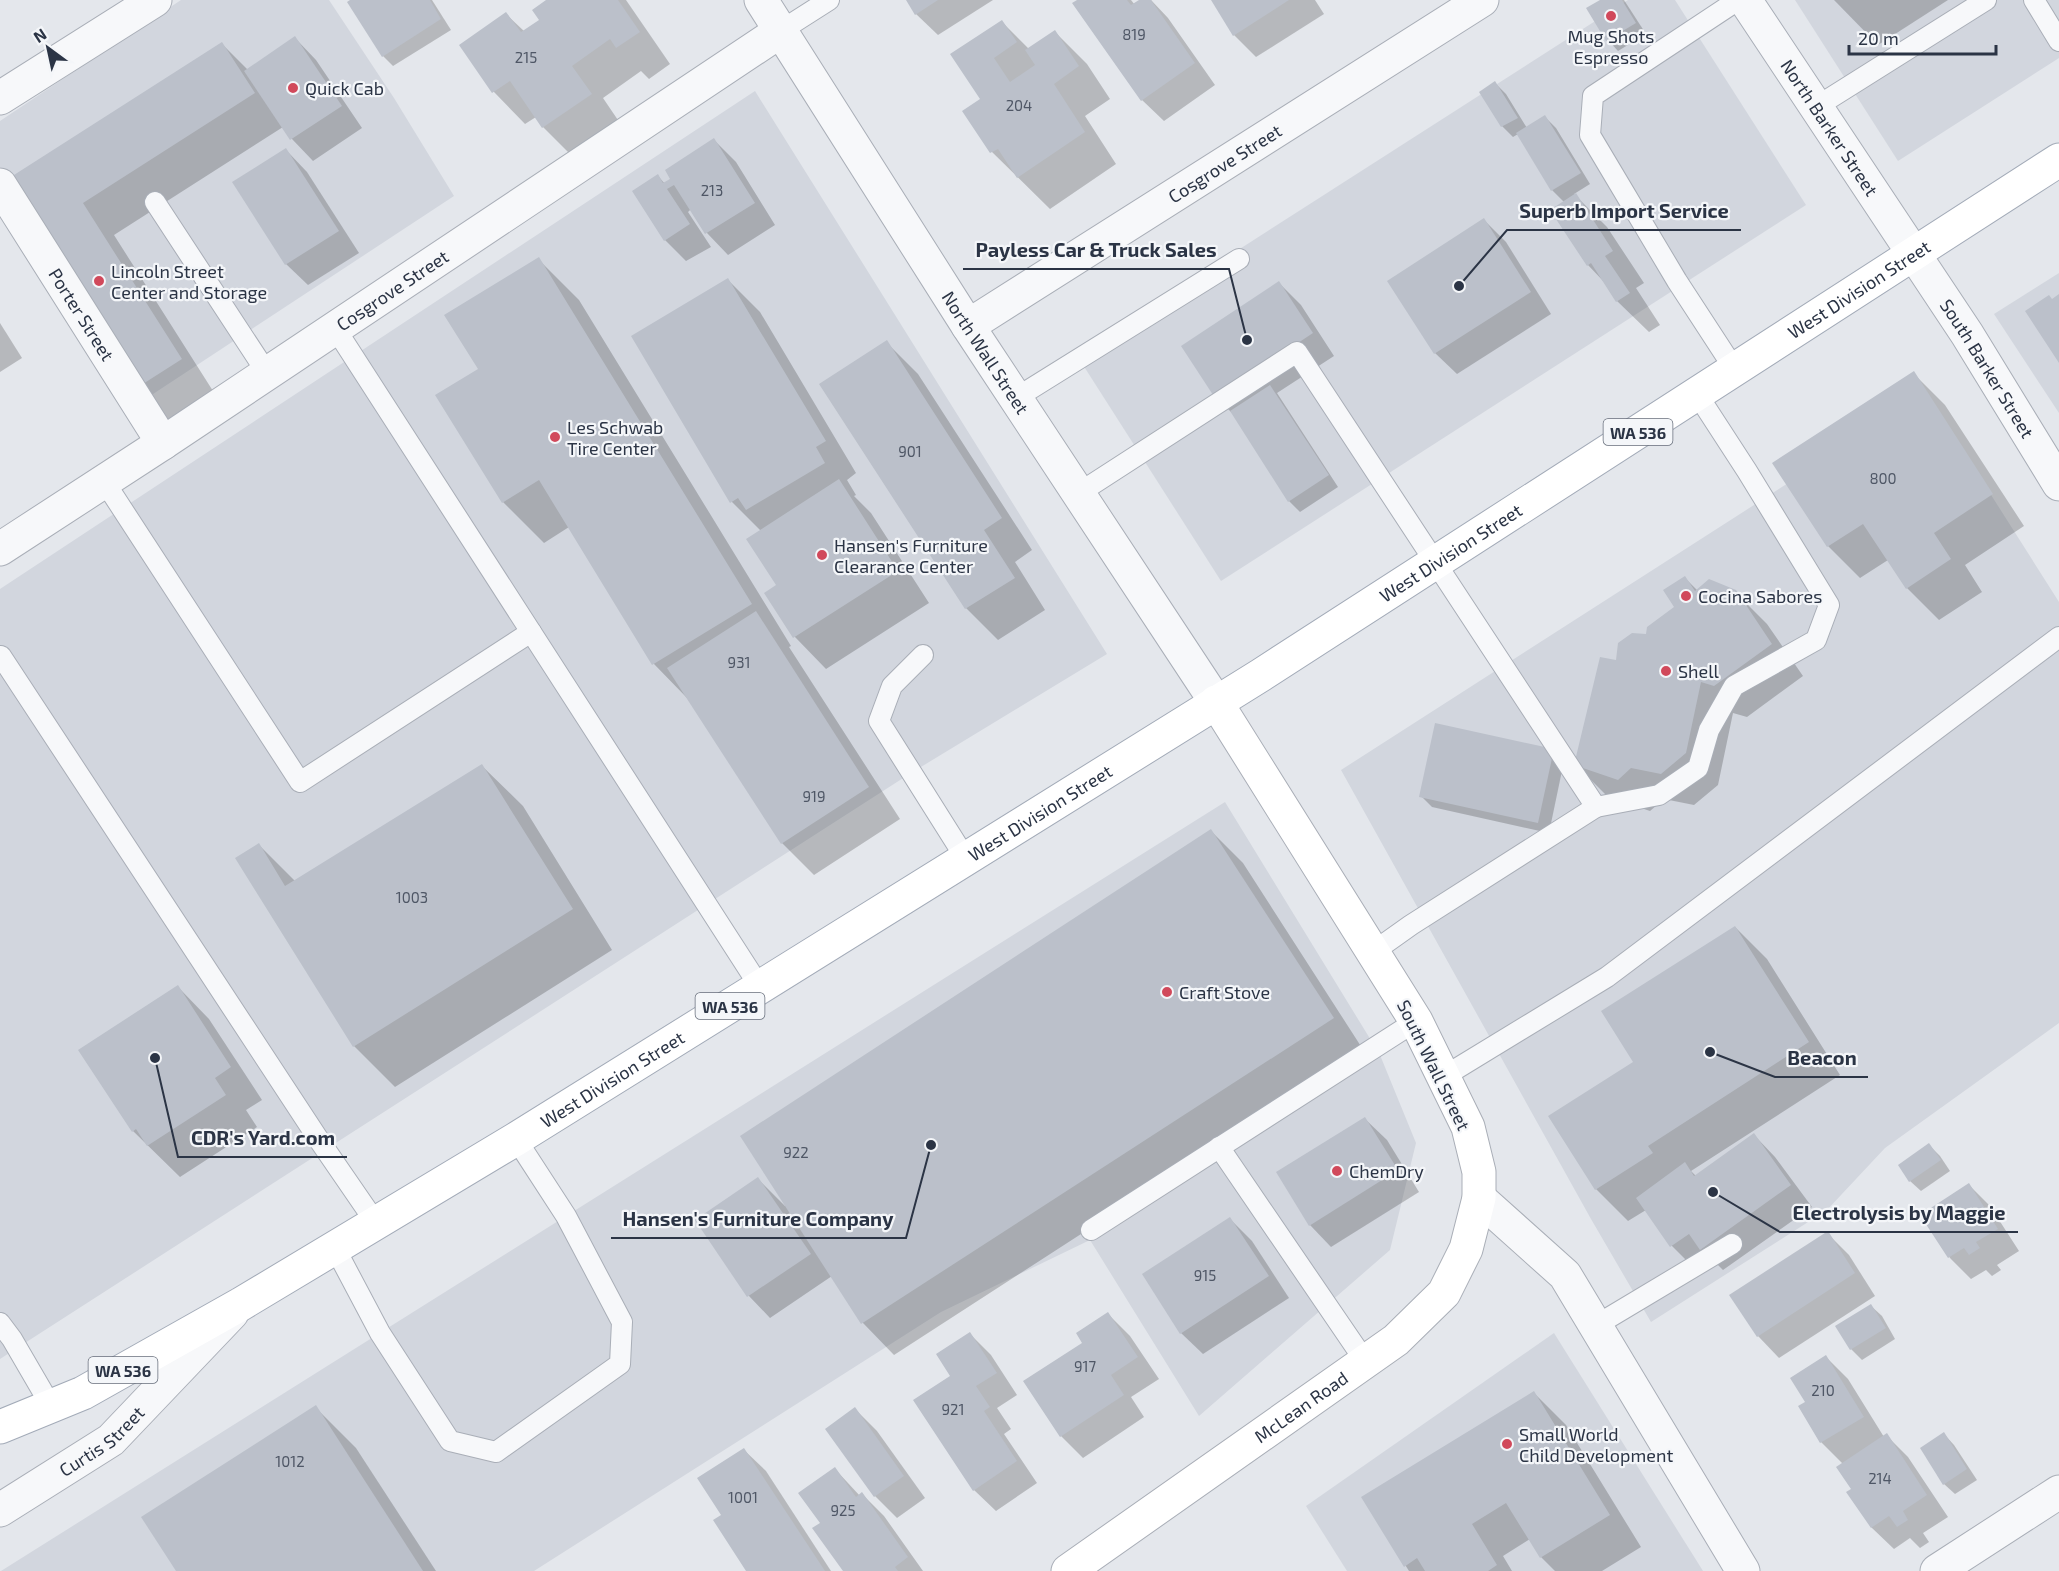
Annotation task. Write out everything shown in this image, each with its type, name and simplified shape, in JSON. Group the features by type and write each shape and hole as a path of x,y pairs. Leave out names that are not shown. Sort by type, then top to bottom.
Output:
{"main road":[{"name":"West Division Street","path":"0,1427 83,1393 241,1304 516,1139 1216,702 2059,160"},
{"name":"South Wall Street","path":"1216,702 1416,1021 1468,1127 1479,1172 1479,1198"},
{"name":"McLean Road","path":"1068,1571 1396,1340 1444,1293 1466,1249 1479,1198"}],"street":[{"path":"0,98 155,0"},
{"name":"North Wall Street","path":"762,0 968,326 1216,702"},
{"name":"Cosgrove Street","path":"968,326 1482,0"},
{"name":"North Barker Street","path":"1745,0 1914,255"},
{"name":"Cosgrove Street","path":"0,549 163,443 782,30"},
{"name":"Porter Street","path":"0,185 163,443"},
{"name":"South Barker Street","path":"1914,255 1967,334 2059,484"},
{"path":"1479,1198 1565,1275 1743,1571"},
{"name":"Curtis Street","path":"0,1510 111,1440 241,1304"},
{"path":"1937,1571 2059,1492"}],"lane":[{"path":"782,30 829,0"},
{"path":"1735,370 1677,281 1590,135 1593,96 1738,0"},
{"path":"1816,108 1986,0"},
{"path":"2034,0 2059,40"},
{"path":"155,202 267,373"},
{"path":"1016,398 1239,259"},
{"path":"335,328 760,987"},
{"path":"1079,493 1297,352 1596,807"},
{"path":"1373,952 1411,925 1596,807 1659,795 1698,768 1709,730 1734,686 1816,640 1829,605 1697,394"},
{"path":"104,481 300,782 531,632"},
{"path":"1443,1077 1607,976 2059,637"},
{"path":"923,655 892,686 879,721 966,858"},
{"path":"1,656 376,1223"},
{"path":"1091,1230 1416,1021"},
{"path":"335,1248 380,1333 450,1442 496,1452 620,1364 622,1322 566,1216 516,1139"},
{"path":"1219,1147 1365,1361"},
{"path":"1595,1326 1732,1244"},
{"path":"0,1323 12,1339 51,1406"}],"shaded area":[{"path":"181,0 329,0 394,98 454,196 150,396 0,167 0,121"},
{"path":"1628,0 1675,0 1806,205 1221,581 1076,354"},
{"path":"1795,0 2059,0 2059,58 1898,161"},
{"path":"755,91 1107,654 911,773 0,1359 0,589"},
{"path":"2059,273 2059,413 1994,314"},
{"path":"1927,394 2059,602 2059,1023 1885,1148 1827,1210 1651,1322 1591,1219 1341,770"},
{"path":"1225,802 1380,1055 1416,1143 1390,1250 1199,1416 1090,1240 941,1312 534,1571 1,1571"},
{"path":"1554,1333 1703,1571 1347,1571 1306,1506"}],"building":[{"path":"350,0 430,0 441,19 382,57 347,2"},
{"path":"546,0 618,0 640,32 616,48 610,39 572,66 592,94 542,128 510,81 492,93 459,45 506,12 521,32 539,20 532,10"},
{"path":"906,0 938,0 915,15"},
{"path":"1077,0 1127,0 1131,5 1139,0 1151,0 1195,63 1141,101 1072,3"},
{"path":"1211,0 1289,0 1233,36"},
{"name":"Mug Shots Espresso","path":"1600,0 1622,0 1636,23 1606,41 1586,8"},
{"path":"1002,20 1017,42 994,58 1010,82 1035,65 1025,50 1055,30 1079,66 1054,84 1085,132 1017,178 998,149 990,153 962,111 980,99 950,54"},
{"name":"Quick Cab","path":"295,36 342,106 290,140 244,71"},
{"name":"Lincoln Street Center and Storage","path":"222,42 255,93 83,203 182,359 135,389 3,182"},
{"path":"1495,81 1518,118 1501,127 1479,92"},
{"path":"1545,115 1581,173 1551,191 1516,133"},
{"path":"714,138 755,203 705,234 674,185 667,189 690,224 664,241 632,191 658,174 663,183 670,179 665,170"},
{"path":"286,148 339,231 285,265 232,182"},
{"path":"1576,193 1613,251 1605,256 1630,293 1616,302 1591,263 1587,266 1550,210"},
{"path":"1484,218 1531,292 1434,354 1387,281"},
{"name":"Les Schwab Tire Center","path":"539,257 752,604 652,665 539,480 502,503 435,395 478,369 444,315"},
{"path":"728,278 826,441 816,447 825,463 746,510 738,498 730,503 631,336"},
{"path":"1279,281 1313,333 1215,398 1181,346"},
{"path":"2059,294 2059,363 2025,311 2049,295 2052,299"},
{"name":"Hansen's Furniture Clearance Center","path":"887,340 1002,518 984,530 1015,578 965,609 819,384"},
{"path":"1914,371 1993,494 1934,533 1951,559 1906,589 1863,524 1827,547 1772,463"},
{"path":"1270,385 1329,475 1288,502 1230,411"},
{"name":"Hansen's Furniture Clearance Center","path":"839,479 898,571 793,638 764,593 776,585 746,539"},
{"name":"Shell","path":"1685,576 1695,591 1709,579 1736,590 1772,644 1714,686 1701,682 1686,753 1661,774 1631,768 1618,780 1574,765 1600,657 1616,660 1618,643 1632,633 1646,634 1647,627 1674,607 1663,590"},
{"path":"756,611 869,787 781,844 667,668"},
{"path":"1435,723 1554,749 1538,823 1419,797"},
{"path":"482,764 573,909 353,1047 235,858 259,843 285,886"},
{"path":"1211,829 1334,1018 861,1324 740,1136"},
{"path":"1735,926 1809,1042 1648,1146 1653,1153 1595,1190 1548,1116 1633,1062 1601,1011"},
{"path":"178,985 231,1067 215,1078 226,1095 147,1146 136,1129 132,1132 78,1050"},
{"name":"ChemDry","path":"1365,1117 1398,1170 1309,1226 1276,1172"},
{"path":"1754,1133 1791,1185 1700,1250 1689,1234 1670,1247 1636,1198 1685,1162 1694,1176"},
{"path":"1929,1143 1941,1160 1909,1182 1898,1165"},
{"path":"758,1177 811,1254 747,1297 695,1220"},
{"path":"1969,1183 1998,1229 1976,1242 1980,1248 1969,1255 1964,1248 1948,1258 1920,1215"},
{"path":"1230,1217 1269,1276 1180,1334 1142,1274"},
{"path":"1828,1231 1855,1273 1757,1337 1729,1295"},
{"path":"1871,1304 1886,1328 1850,1350 1835,1326"},
{"path":"1108,1312 1138,1357 1111,1375 1124,1395 1060,1437 1023,1381 1082,1343 1076,1333"},
{"path":"970,1332 997,1373 976,1386 990,1407 984,1411 1017,1461 973,1491 913,1400 950,1376 936,1354"},
{"path":"1826,1355 1864,1417 1820,1443 1798,1406 1805,1402 1790,1378"},
{"name":"Small World Child Development","path":"1534,1391 1610,1515 1540,1558 1506,1503 1472,1524 1497,1565 1488,1571 1425,1571 1417,1558 1404,1567 1361,1497"},
{"path":"316,1405 423,1571 176,1571 141,1517"},
{"path":"855,1407 904,1476 874,1497 825,1429"},
{"path":"1944,1432 1967,1469 1943,1485 1920,1448"},
{"path":"1887,1433 1927,1495 1903,1511 1908,1520 1897,1527 1889,1516 1871,1528 1846,1492 1851,1489 1836,1467"},
{"path":"744,1448 825,1571 746,1571 713,1520 721,1515 697,1478"},
{"path":"835,1467 856,1497 862,1492 908,1557 895,1567 898,1571 843,1571 812,1528 820,1523 798,1493"}],"place":[{"name":"Mug Shots Espresso","path":"1611,16"},
{"name":"Quick Cab","path":"293,88"},
{"name":"Lincoln Street Center and Storage","path":"99,281"},
{"name":"Superb Import Service","path":"1459,286"},
{"name":"Payless Car & Truck Sales","path":"1247,340"},
{"name":"Les Schwab Tire Center","path":"555,437"},
{"name":"Hansen's Furniture Clearance Center","path":"822,555"},
{"name":"Cocina Sabores","path":"1686,596"},
{"name":"Shell","path":"1666,671"},
{"name":"Craft Stove","path":"1167,992"},
{"name":"Beacon","path":"1710,1052"},
{"name":"CDR's Yard.com","path":"155,1058"},
{"name":"Hansen's Furniture Company","path":"931,1145"},
{"name":"ChemDry","path":"1337,1171"},
{"name":"Electrolysis by Maggie","path":"1713,1192"},
{"name":"Small World Child Development","path":"1507,1444"}]}
